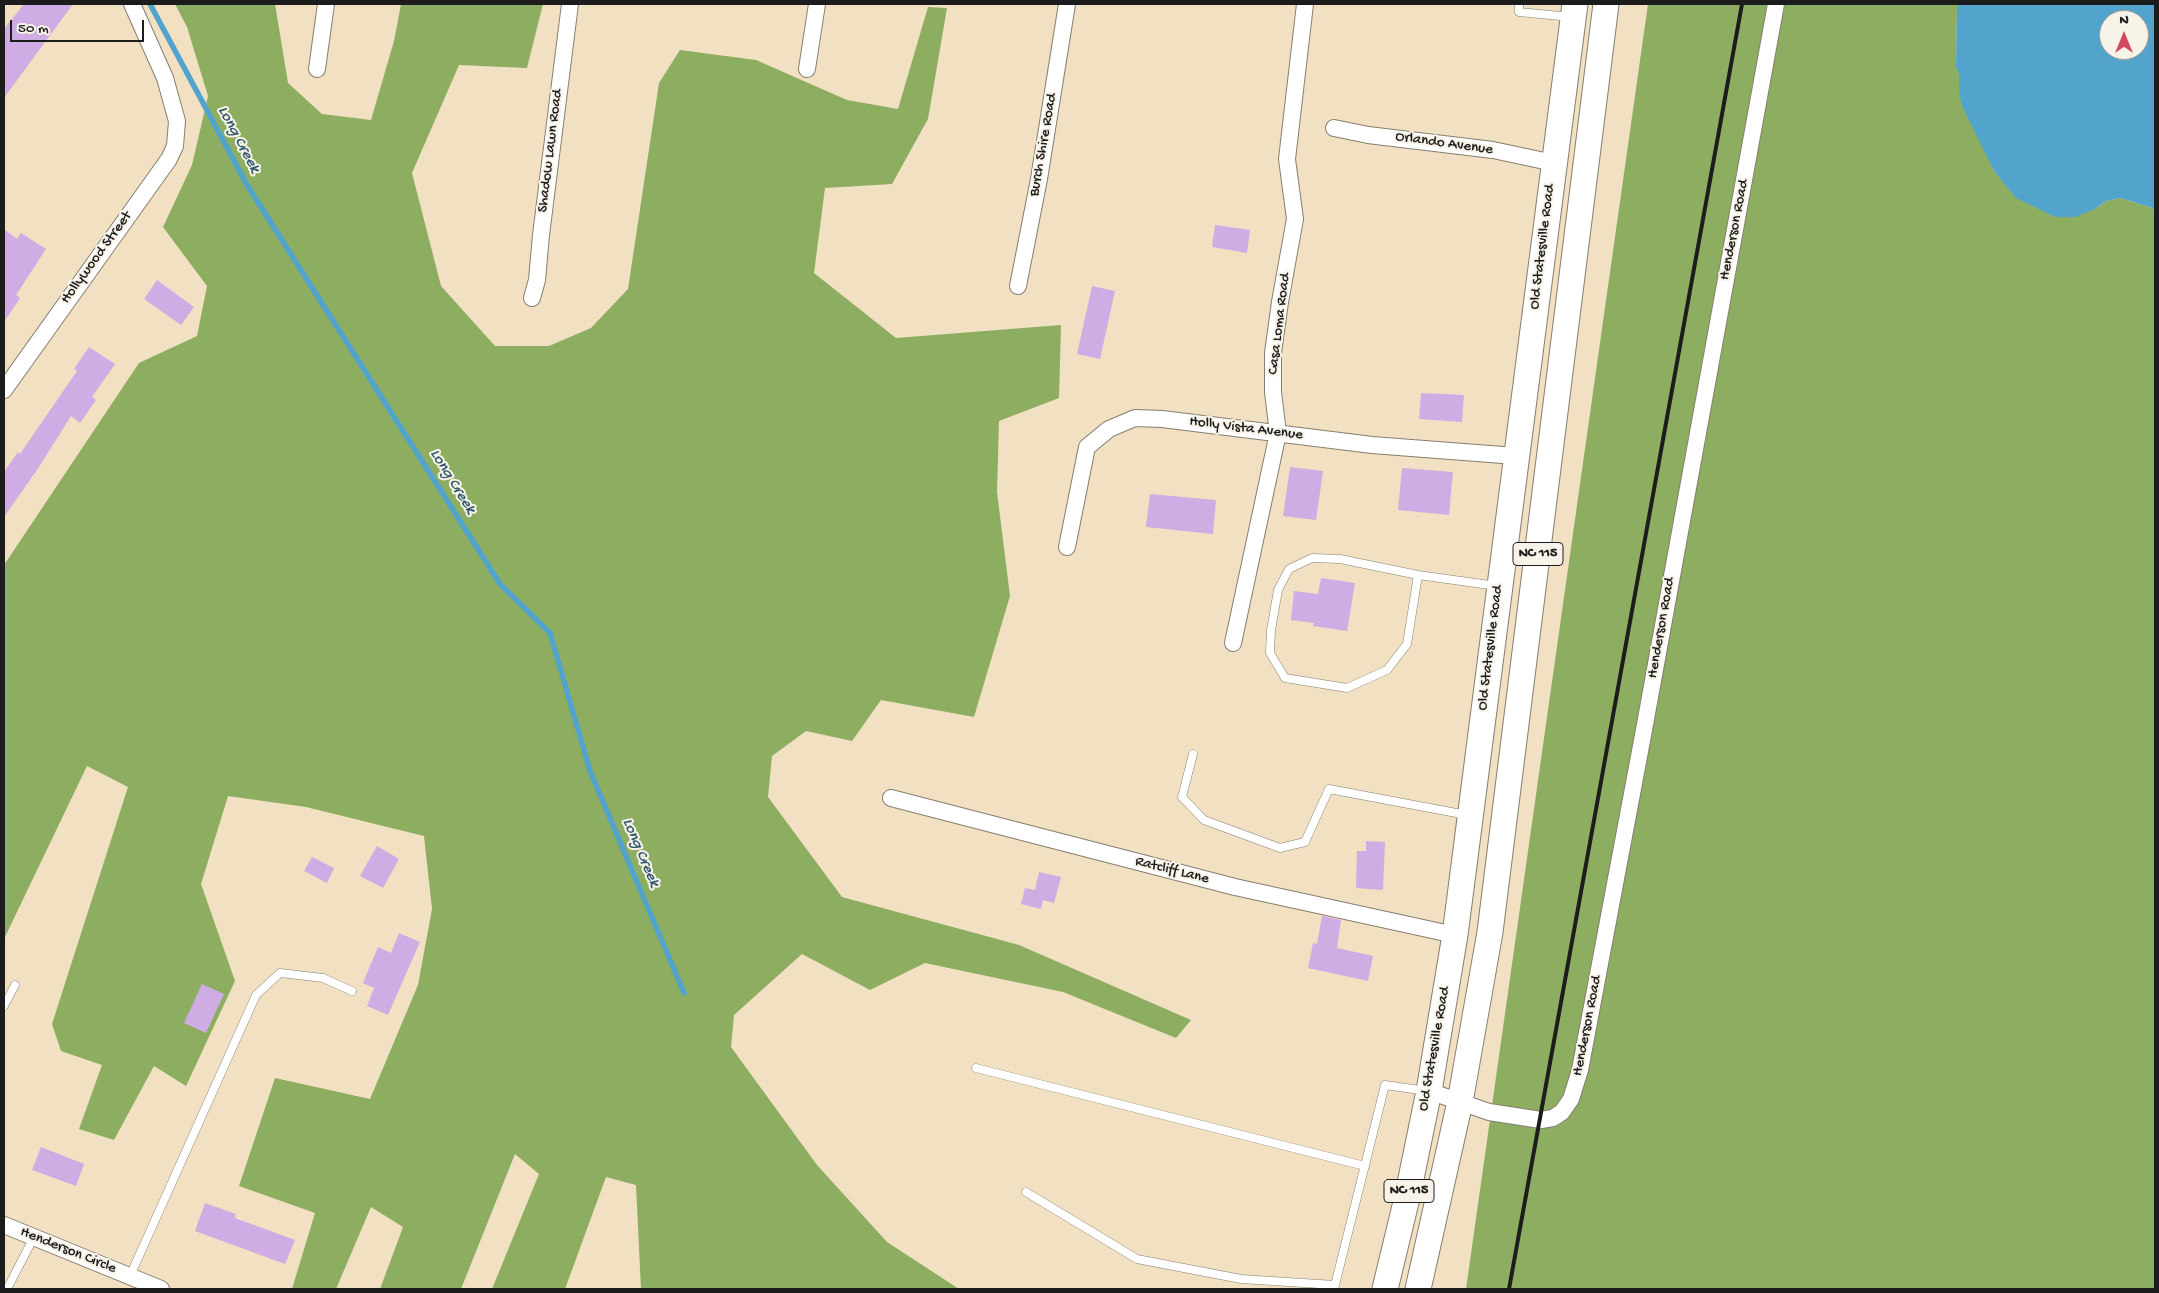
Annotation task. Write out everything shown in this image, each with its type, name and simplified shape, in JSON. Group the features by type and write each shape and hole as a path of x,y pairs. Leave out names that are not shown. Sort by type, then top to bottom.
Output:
{"main road":[{"name":"NC 115","path":"1418,1289 1460,1102 1490,932 1606,4"},
{"name":"Old Statesville Road","path":"1385,1289 1407,1198 1429,1091 1455,935 1498,587 1574,10"}],"street":[{"name":"Hollywood Street","path":"4,390 169,159 175,146 178,121 165,78 132,4"},
{"path":"316,69 326,4"},
{"name":"Shadow Lawn Road","path":"532,298 537,280 570,4"},
{"path":"807,69 817,4"},
{"name":"Burch Shire Road","path":"1018,286 1039,179 1067,4"},
{"name":"Casa Loma Road","path":"1233,643 1278,433 1273,392 1273,353 1295,219 1287,159 1305,4"},
{"name":"Henderson Road","path":"1429,1091 1489,1112 1541,1120 1553,1118 1566,1108 1571,1099 1580,1070 1643,740 1776,4"},
{"name":"Orlando Avenue","path":"1334,128 1368,135 1493,150 1554,163"},
{"name":"Holly Vista Avenue","path":"1067,547 1087,447 1108,429 1135,418 1372,445 1516,456"},
{"name":"Ratcliff Lane","path":"892,798 1235,886 1455,935"},
{"name":"Henderson Circle","path":"4,1225 161,1289"}],"lane":[{"path":"1519,4 1519,12 1574,10"},
{"path":"1418,575 1407,644 1387,670 1348,688 1285,678 1270,653 1271,630 1278,590 1289,569 1312,558 1340,559 1418,575 1498,587"},
{"path":"1192,754 1182,797 1204,820 1280,848 1305,842 1330,789 1469,816"},
{"path":"130,1276 256,995 280,973 323,978 352,991"},
{"path":"4,1006 15,985"},
{"path":"976,1068 1365,1166"},
{"path":"1026,1192 1138,1259 1241,1279 1334,1287 1386,1085 1429,1091"},
{"path":"8,1289 34,1237"}],"green space":[{"path":"175,4 275,4 288,83 322,114 371,120 394,41 401,4 543,4 527,68 459,65 412,173 441,286 495,346 549,346 591,328 628,289 659,83 680,50 756,60 847,100 898,109 928,7 947,8 928,119 892,184 825,188 814,273 896,338 1061,325 1059,398 999,421 997,492 1010,596 974,717 881,700 852,741 806,731 772,756 768,797 842,897 1019,945 1191,1020 1176,1038 1063,992 925,963 870,990 802,954 734,1015 731,1047 817,1165 887,1242 959,1289 641,1289 636,1185 606,1177 565,1289 492,1289 539,1174 515,1154 461,1289 380,1289 403,1227 371,1207 336,1289 292,1289 315,1213 239,1186 275,1078 370,1099 418,985 432,909 424,836 306,807 228,796 201,884 235,981 186,1086 154,1066 114,1140 79,1129 102,1065 61,1051 52,1024 128,787 87,766 4,939 4,565 139,363 197,336 207,286 163,227 192,165 208,96 187,27"},
{"path":"1648,4 1957,4 1956,67 1959,74 1959,93 1994,171 2016,197 2055,217 2095,209 2106,201 2121,198 2155,209 2155,1289 1466,1289"}],"water":[{"path":"1957,4 2155,4 2155,209 2121,198 2106,201 2095,209 2075,217 2055,217 2016,198 1994,171 1962,106 1959,93 1959,74 1956,67"}],"building":[{"path":"24,4 73,4 4,98 4,29"},
{"path":"1215,225 1250,230 1247,253 1212,247"},
{"path":"4,229 17,239 21,233 46,249 16,295 20,298 4,322"},
{"path":"157,280 194,307 181,325 144,299"},
{"path":"1092,286 1115,291 1100,359 1077,354"},
{"path":"89,347 115,364 92,397 96,400 80,423 71,416 39,467 4,517 4,472 18,452 20,454 77,371 74,369"},
{"path":"1421,393 1464,395 1462,422 1419,419"},
{"path":"1290,467 1323,471 1316,520 1283,516"},
{"path":"1402,468 1453,472 1449,515 1398,510"},
{"path":"1150,494 1216,500 1213,534 1146,527"},
{"path":"1321,578 1355,583 1347,631 1313,626 1314,623 1291,620 1294,591 1318,594"},
{"path":"1366,841 1385,842 1383,890 1356,888 1357,851 1366,851"},
{"path":"377,846 399,859 383,888 360,876"},
{"path":"312,857 334,868 327,883 304,871"},
{"path":"1039,872 1061,877 1054,903 1043,900 1041,909 1021,904 1025,888 1035,890"},
{"path":"1322,916 1341,920 1337,948 1373,956 1368,981 1308,968 1313,943 1317,944"},
{"path":"399,933 420,942 388,1015 367,1006 374,988 363,983 378,947 391,953"},
{"path":"202,984 224,994 206,1033 184,1023"},
{"path":"41,1147 84,1164 76,1186 32,1170"},
{"path":"205,1203 236,1214 235,1218 295,1240 285,1264 195,1231"}],"waterway":[{"name":"Long Creek","path":"150,4 247,185 500,584 550,633 590,771 684,993"}],"railway":[{"path":"1509,1289 1742,4"}]}
